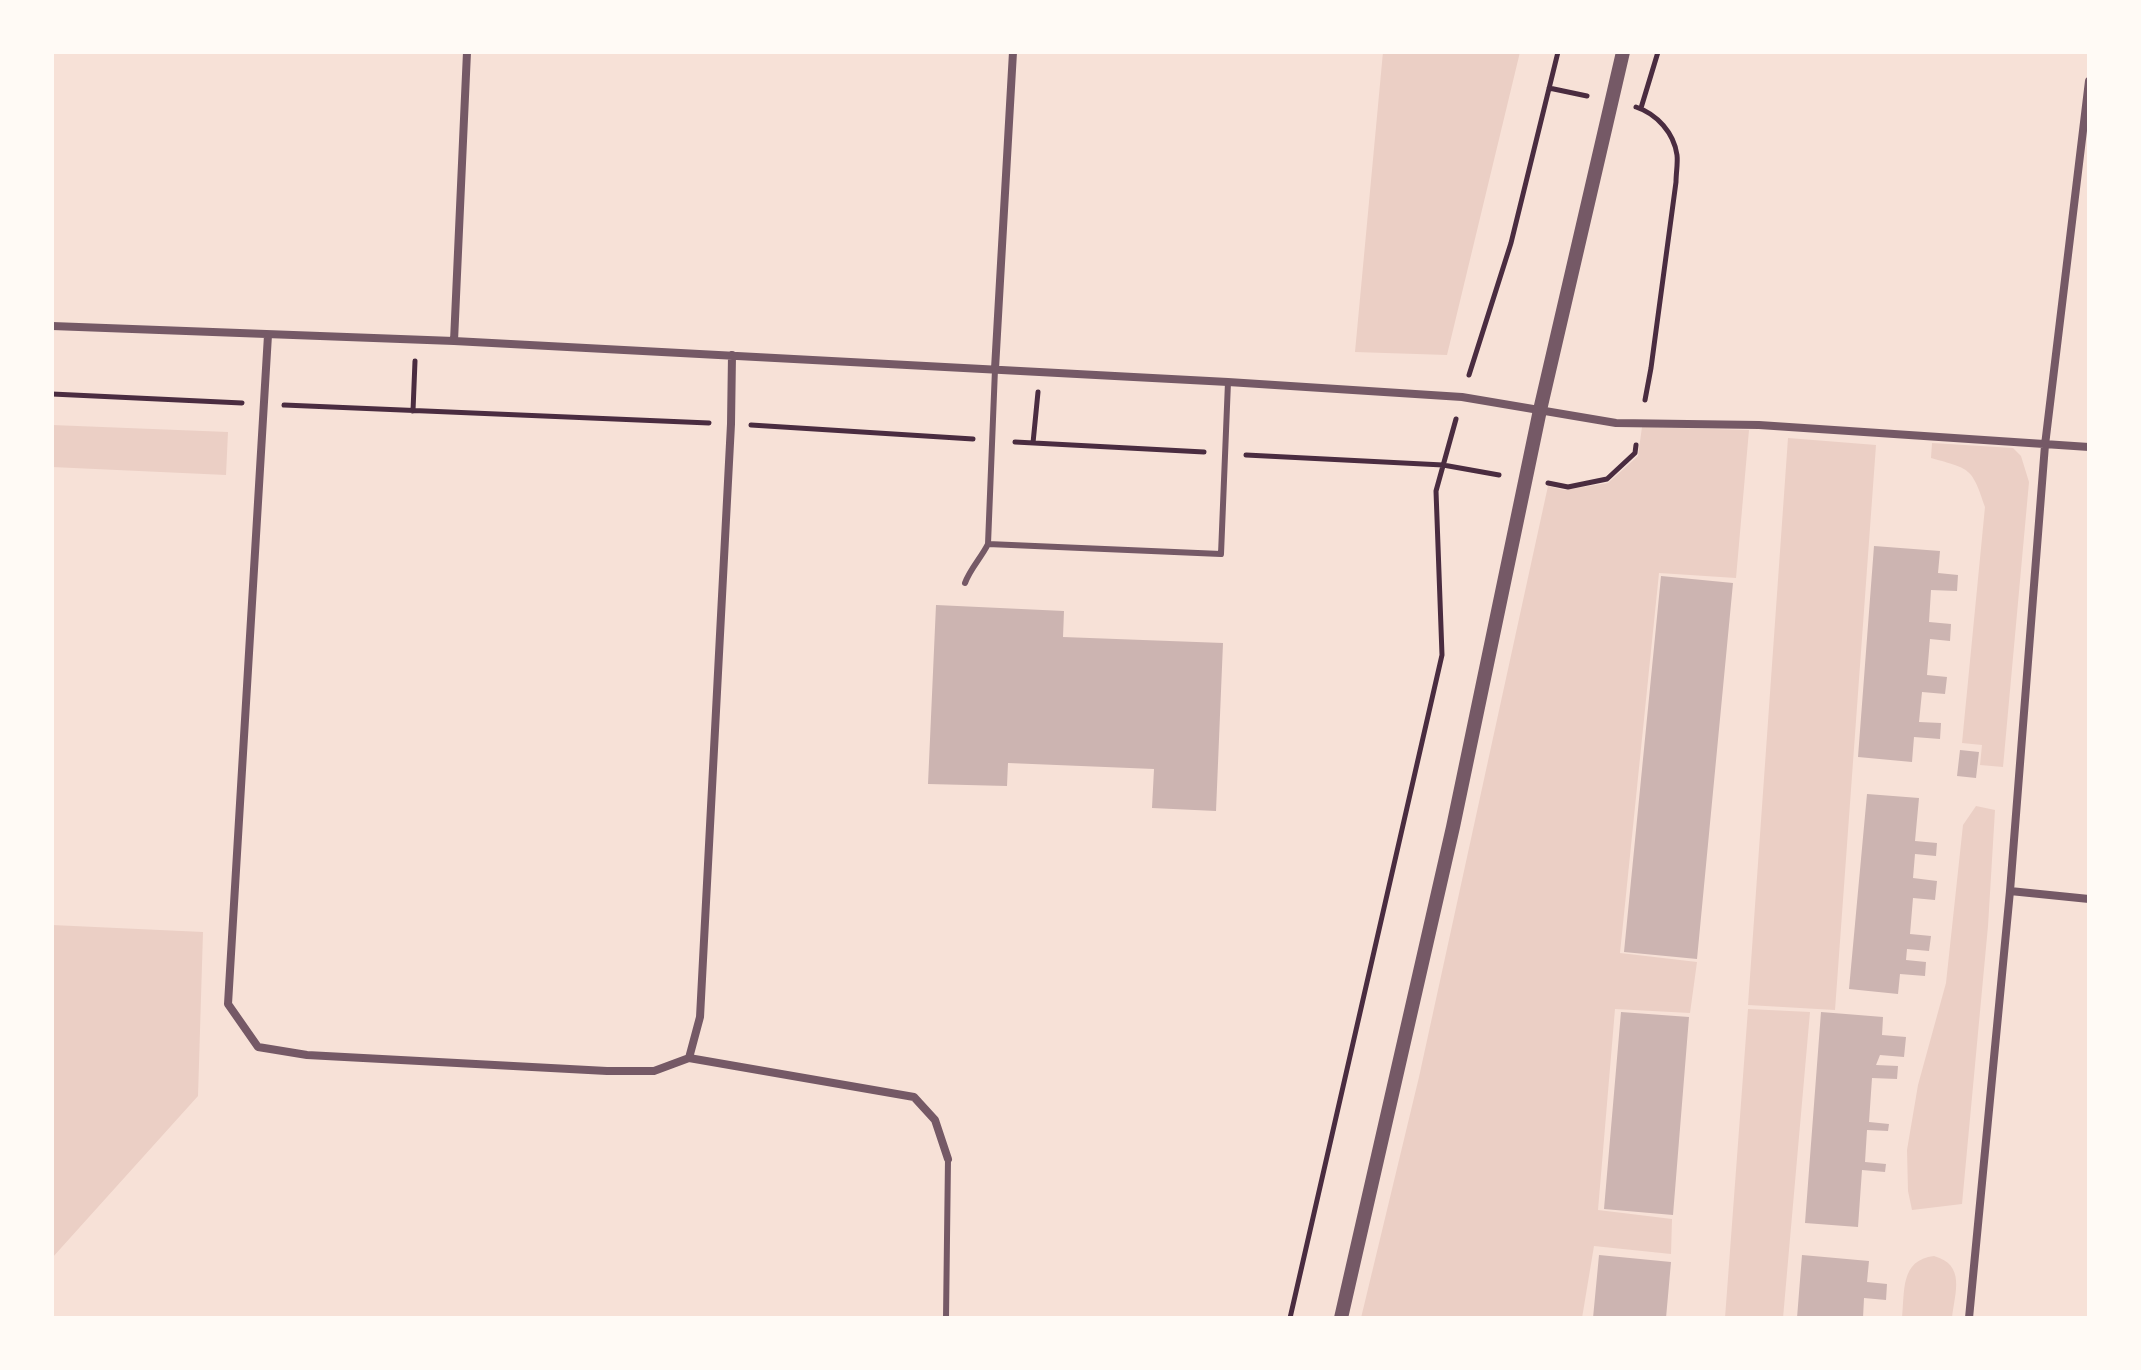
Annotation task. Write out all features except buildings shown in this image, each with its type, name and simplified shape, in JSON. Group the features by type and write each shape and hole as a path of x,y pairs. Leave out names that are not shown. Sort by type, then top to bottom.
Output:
{"street":[{"path":"454,341 467,52"},
{"path":"995,369 1013,52"},
{"path":"1341,1318 1453,827 1540,410 1623,52"},
{"path":"1969,1318 2010,891 2045,445 2089,81"},
{"path":"52,326 454,341 1228,382 1462,397 1616,423 1759,425 2089,447"},
{"path":"268,335 228,1004 258,1047 307,1055 607,1071 654,1071 689,1058 914,1097 935,1120 948,1159"},
{"path":"689,1058 701,1002 732,355"},
{"path":"2010,891 2089,899"}],"lane":[{"path":"965,583 988,544 995,369"},
{"path":"988,544 1221,554 1228,382"},
{"path":"946,1318 948,1159"}],"path":[{"path":"1290,1318 1442,655 1436,491 1511,243 1558,52"},
{"path":"1641,108 1658,52"},
{"path":"413,411 416,340"},
{"path":"1033,443 1040,371"}],"shaded area":[{"path":"1383,52 1520,52 1447,355 1355,352"},
{"path":"52,425 228,432 226,475 52,467"},
{"path":"1642,427 1749,430 1736,578 1659,573 1620,953 1697,962 1690,1013 1615,1009 1598,1210 1672,1219 1671,1254 1594,1246 1582,1318 1361,1318 1419,1077 1548,486 1564,490 1608,483 1638,456"},
{"path":"1788,438 1876,445 1835,1010 1748,1005"},
{"path":"1932,443 2013,448 2021,456 2029,482 2003,767 1980,765 1982,745 1962,743 1985,507 1977,484 1968,472 1931,458"},
{"path":"1976,806 1995,810 1988,926 1962,1204 1912,1210 1908,1191 1907,1150 1918,1085 1946,983 1963,825"},
{"path":"52,925 203,932 198,1096 52,1258"},
{"path":"1748,1009 1810,1012 1783,1318 1725,1318"},
{"path":"1934,1256 1944,1260 1955,1273 1952,1318 1902,1318 1904,1288 1910,1270 1923,1259"}]}
